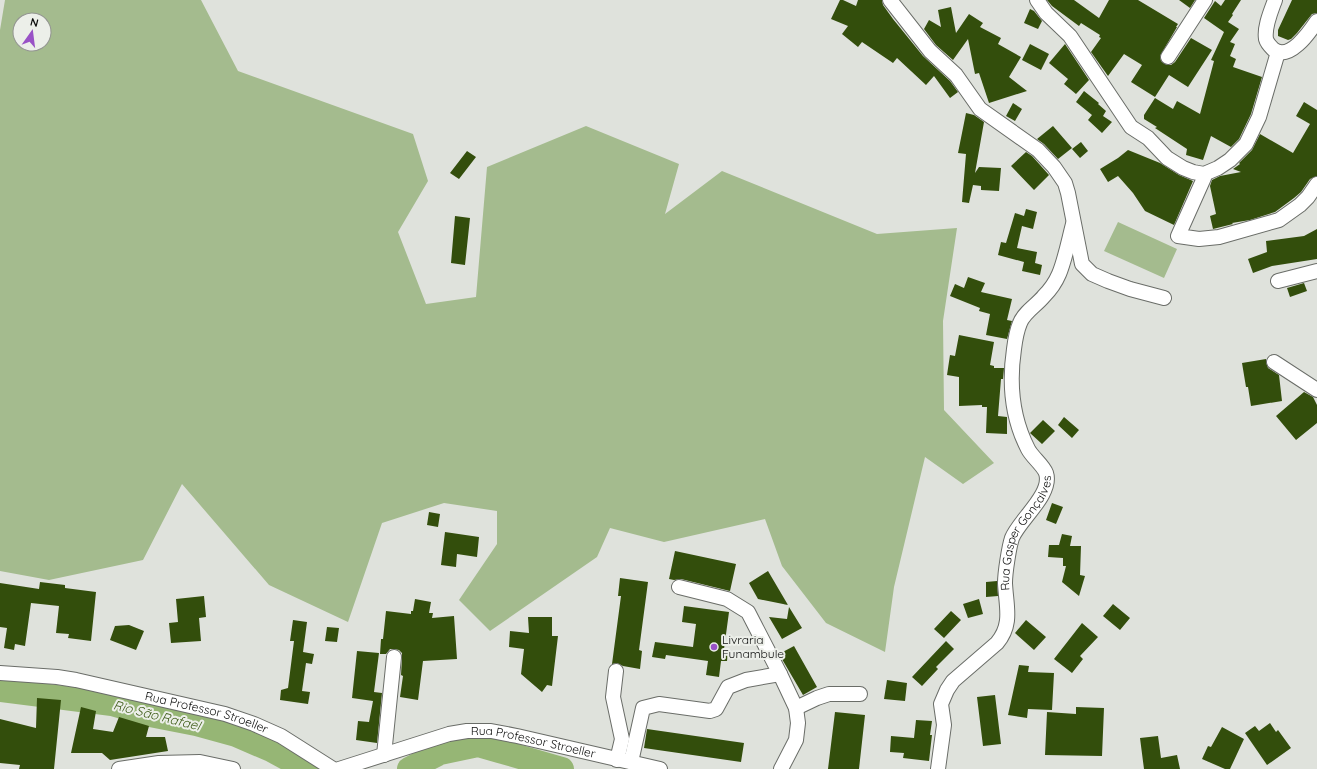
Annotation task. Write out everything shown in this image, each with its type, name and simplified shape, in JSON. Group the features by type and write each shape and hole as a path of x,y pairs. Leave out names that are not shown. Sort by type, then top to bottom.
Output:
{"street":[{"path":"890,0 930,51 956,75 980,109 1038,150 1054,167 1065,183 1068,193 1082,264 1092,274 1130,289 1164,298"},
{"path":"1037,0 1046,13 1070,36 1131,126 1148,138 1167,158 1183,168 1193,172 1204,174 1218,168 1230,160 1246,144 1259,117 1278,52"},
{"path":"1168,57 1205,0"},
{"path":"1275,0 1266,31 1266,38 1269,45 1278,52 1285,53 1295,47 1305,38 1317,21"},
{"path":"1204,174 1204,178 1178,236 1199,239 1219,237 1279,220 1300,205 1317,184"},
{"name":"Rua Gasper Gonçalves","path":"938,769 944,725 941,704 953,681 1002,637 1008,620 1005,581 1012,539 1017,527 1040,498 1046,487 1046,474 1029,451 1020,434 1014,411 1011,376 1014,348 1020,322 1044,297 1059,273 1073,224"},
{"path":"1278,281 1317,271"},
{"path":"1274,362 1317,390"},
{"path":"679,587 727,599 748,612 796,708 798,723 796,740 781,769"},
{"path":"384,755 394,657"},
{"path":"616,671 613,697 622,739 624,761"},
{"name":"Rua Professor Stroeller","path":"0,673 57,677 76,680 225,714 254,724 281,736 333,769"},
{"path":"624,761 642,708 659,704 710,711 716,709 728,687 746,680 780,674"},
{"path":"796,708 829,694 860,694"},
{"name":"Rua Professor Stroeller","path":"339,769 449,734 467,731 490,731 517,736 660,769"},
{"path":"119,769 159,763 200,762 233,769"}],"green space":[{"path":"5,0 201,0 238,71 413,134 428,181 398,232 426,304 476,297 487,167 586,126 679,164 665,214 722,171 877,234 957,228 943,321 944,410 994,463 963,484 925,457 894,587 885,652 826,623 782,566 765,519 664,542 610,528 597,557 490,631 459,600 497,544 497,511 444,503 382,523 348,622 269,585 182,484 143,560 49,580 0,571 0,30"},
{"path":"1118,222 1177,249 1164,278 1104,251"}],"building":[{"path":"840,0 856,6 858,0 882,0 883,5 893,19 923,56 950,81 958,92 950,98 934,76 926,85 897,58 893,63 862,42 858,47 842,34 848,26 831,19"},
{"path":"1047,0 1074,0 1099,18 1109,0 1138,0 1178,24 1160,56 1161,61 1167,65 1171,65 1175,62 1191,38 1212,50 1188,87 1169,75 1155,97 1131,82 1142,65 1124,54 1108,76 1091,52 1101,38 1099,37 1100,35 1081,23 1079,26 1052,6"},
{"path":"1179,0 1195,0 1190,8"},
{"path":"1225,0 1241,0 1228,22 1239,29 1230,42 1235,44 1230,56 1236,59 1233,67 1262,77 1251,114 1239,139 1231,147 1211,136 1203,160 1186,155 1187,149 1155,128 1157,127 1144,119 1144,115 1155,98 1173,109 1177,101 1200,114 1214,61 1211,60 1224,32 1204,18 1215,1 1221,6"},
{"path":"1292,0 1317,0 1317,13 1312,14 1297,33 1288,40 1278,36 1278,30"},
{"path":"951,7 956,33 969,14 983,23 980,27 1001,38 998,44 1021,57 1009,77 1027,91 989,103 979,73 975,74 968,39 953,60 936,45 924,29 929,20 941,27 938,10"},
{"path":"1030,9 1034,11 1042,21 1038,29 1024,23"},
{"path":"1030,44 1049,54 1041,70 1022,60"},
{"path":"1065,44 1089,80 1076,94 1064,84 1068,79 1049,63"},
{"path":"1084,91 1099,103 1098,104 1106,111 1103,116 1112,122 1102,133 1088,120 1092,115 1076,102"},
{"path":"1304,102 1317,110 1317,176 1310,179 1301,192 1275,212 1213,229 1210,216 1216,214 1210,186 1212,180 1220,176 1241,172 1233,169 1240,164 1239,163 1252,150 1260,134 1293,153 1310,124 1296,116"},
{"path":"1013,103 1022,109 1015,121 1006,116"},
{"path":"966,113 974,115 984,122 975,173 979,167 1001,168 999,191 981,190 981,186 973,185 969,203 962,202 966,154 958,153"},
{"path":"1053,126 1072,148 1058,159 1044,144 1037,139"},
{"path":"1081,142 1088,151 1080,158 1072,149"},
{"path":"1128,150 1160,163 1179,175 1193,181 1174,225 1145,211 1133,193 1118,176 1108,182 1100,169"},
{"path":"467,151 476,157 459,179 450,173"},
{"path":"1026,152 1032,156 1049,175 1034,190 1011,166"},
{"path":"1026,209 1037,212 1033,229 1022,226 1017,248 1037,252 1035,263 1042,265 1040,275 1022,271 1024,262 998,255 1001,242 1006,243 1015,213 1024,216"},
{"path":"455,216 470,218 465,265 451,263"},
{"path":"1317,229 1317,259 1272,266 1253,273 1248,259 1267,252 1266,241 1304,236"},
{"path":"968,277 985,283 981,292 1012,299 1007,320 1012,321 1007,339 986,335 990,314 979,311 980,308 950,296 955,284 964,288"},
{"path":"1304,283 1307,291 1290,297 1287,288"},
{"path":"959,335 994,342 990,365 994,366 994,368 1004,368 1003,379 1001,379 998,416 1007,417 1007,434 986,433 987,407 982,407 982,405 959,406 959,377 947,375 950,355 955,356"},
{"path":"1266,359 1268,368 1279,375 1282,401 1251,406 1242,363"},
{"path":"1304,392 1313,397 1317,405 1317,423 1296,440 1276,416"},
{"path":"1064,417 1079,430 1072,438 1058,425"},
{"path":"1043,420 1055,431 1042,444 1030,433"},
{"path":"1052,503 1063,507 1056,524 1046,520"},
{"path":"429,512 440,514 438,527 427,525"},
{"path":"445,532 479,537 477,557 457,554 456,567 441,565"},
{"path":"1062,534 1072,536 1070,546 1081,546 1080,575 1085,576 1079,596 1062,582 1066,566 1063,566 1063,558 1048,557 1049,545 1059,545"},
{"path":"675,551 736,564 730,591 681,579 669,579"},
{"path":"768,571 788,605 758,599 749,583"},
{"path":"620,578 648,582 639,650 642,651 640,669 623,666 617,663 612,664 621,596 618,596"},
{"path":"997,581 998,596 986,597 986,582"},
{"path":"40,582 65,585 65,588 96,592 91,641 68,638 69,634 56,633 59,606 31,603 25,646 15,644 14,650 4,648 7,628 0,627 0,583 39,589"},
{"path":"204,596 206,617 199,618 201,641 171,643 169,623 178,622 176,599"},
{"path":"415,599 431,602 429,613 433,613 432,618 454,616 457,659 423,661 418,700 400,697 403,676 401,675 402,653 399,650 390,649 386,654 380,654 386,611 411,614"},
{"path":"979,599 983,614 968,618 963,604"},
{"path":"1113,604 1130,618 1120,630 1103,616"},
{"path":"684,606 729,612 724,649 728,649 727,661 721,661 719,677 706,675 708,661 666,655 665,659 652,657 655,642 693,647 696,624 682,622"},
{"path":"789,607 802,628 782,639 769,617 787,619"},
{"path":"951,611 961,620 944,638 934,629"},
{"path":"528,617 552,617 552,636 558,636 552,686 547,685 542,692 521,674 524,649 509,647 510,631 529,633"},
{"path":"293,620 307,622 303,652 314,654 312,664 306,663 302,691 310,692 308,704 280,700 281,690 288,688 294,641 290,641"},
{"path":"1026,620 1046,637 1034,650 1015,633"},
{"path":"1082,623 1098,637 1080,656 1083,659 1072,673 1054,659"},
{"path":"129,625 144,631 136,650 110,640 115,626"},
{"path":"327,627 339,628 337,642 325,641"},
{"path":"946,641 954,649 936,667 938,669 922,686 912,677"},
{"path":"794,646 817,687 803,695 779,654"},
{"path":"357,651 379,653 374,692 382,693 377,743 356,740 358,721 369,722 373,701 352,698"},
{"path":"1019,665 1029,666 1028,672 1054,673 1052,710 1028,709 1027,718 1008,715"},
{"path":"887,680 907,683 905,701 884,699"},
{"path":"995,695 1001,744 983,746 977,697"},
{"path":"37,698 61,700 54,769 19,769 20,765 0,763 0,719 36,728"},
{"path":"81,707 96,711 93,729 113,732 119,717 149,726 146,737 165,737 168,751 110,760 102,753 71,753"},
{"path":"1076,707 1104,708 1102,756 1045,755 1047,712 1076,714"},
{"path":"835,712 865,715 859,769 828,769"},
{"path":"916,720 932,721 929,761 903,758 904,753 890,752 891,736 914,738"},
{"path":"1270,723 1276,732 1278,730 1291,748 1267,765 1245,733 1255,726 1259,731"},
{"path":"1222,727 1244,739 1230,769 1225,769 1202,759 1208,746 1211,747"},
{"path":"647,729 744,743 741,762 644,748"},
{"path":"1158,736 1161,758 1177,755 1180,769 1144,769 1140,738"}],"waterway":[{"name":"Rio São Rafael","path":"0,690 112,704 150,715 196,724 236,735 271,750 306,769"},
{"name":"Rio São Rafael","path":"409,769 440,753 478,745 562,769"}],"place":[{"name":"Livraria Funambule","path":"714,647"}]}
